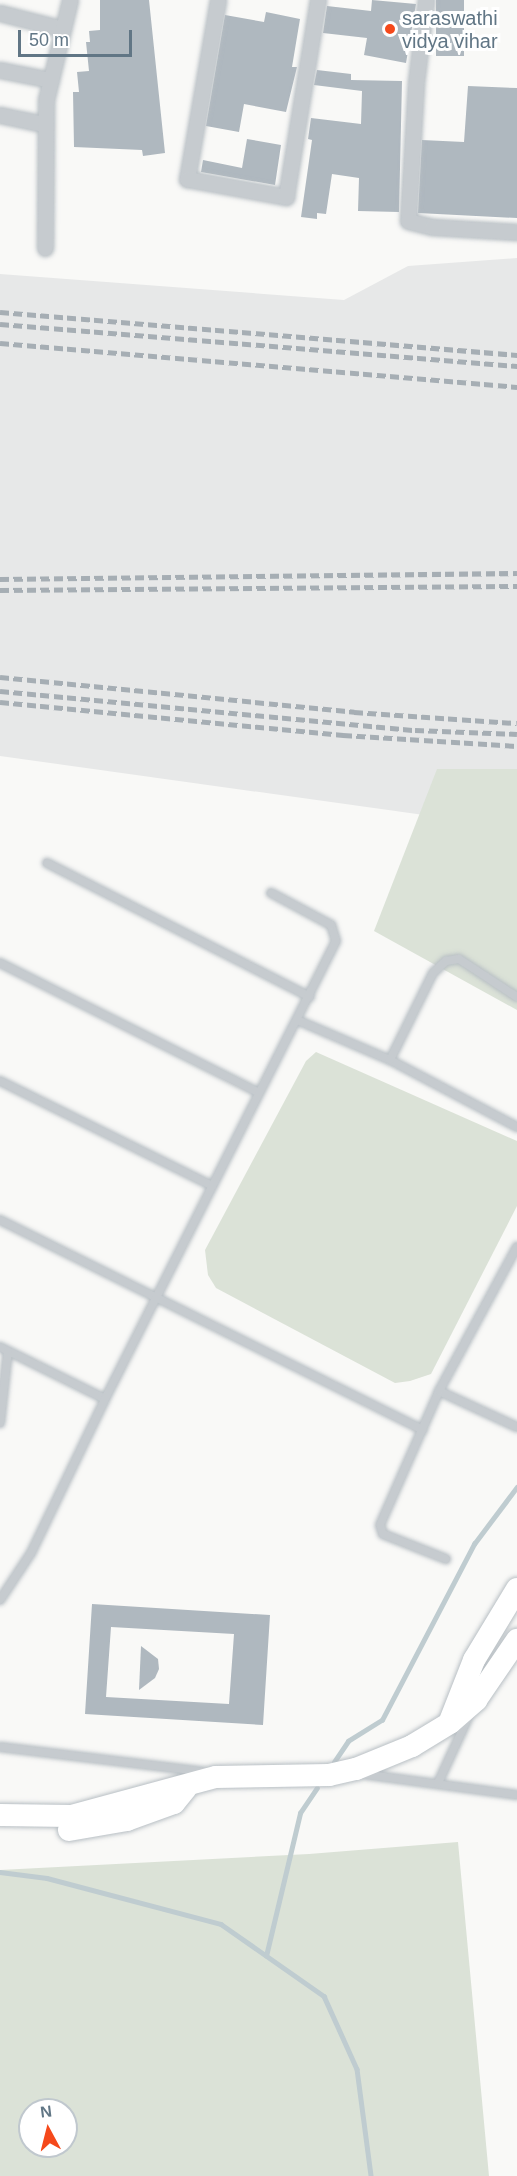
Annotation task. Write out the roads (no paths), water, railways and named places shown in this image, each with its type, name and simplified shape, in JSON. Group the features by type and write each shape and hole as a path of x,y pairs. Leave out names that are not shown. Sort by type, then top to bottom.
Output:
{"street":[{"path":"45,248 44,124 51,80 70,0"},
{"path":"218,0 187,179 286,197 318,0"},
{"path":"426,0 416,82 408,221 432,227 517,232"},
{"path":"0,13 63,29"},
{"path":"0,70 51,80"},
{"path":"0,115 44,124"},
{"path":"450,1723 474,1660 517,1589"},
{"path":"0,1815 71,1816 232,1775 343,1772 412,1746 450,1723 476,1700 517,1640"},
{"path":"0,1829 62,1831 127,1820 174,1803 186,1788"}],"lane":[{"path":"47,863 310,997"},
{"path":"0,1600 31,1553 258,1092 330,956 336,933 331,925 271,893"},
{"path":"390,1060 432,973 446,961 459,959 517,997"},
{"path":"0,963 258,1092"},
{"path":"297,1020 390,1060 517,1127"},
{"path":"0,1081 212,1186"},
{"path":"0,1220 157,1300 423,1430"},
{"path":"446,1559 380,1531 388,1501 440,1391 517,1247"},
{"path":"0,1347 105,1399"},
{"path":"0,1423 8,1351"},
{"path":"440,1391 517,1427"},
{"path":"438,1783 476,1700"},
{"path":"0,1747 232,1775"},
{"path":"343,1772 517,1795"}],"waterway":[{"path":"334,1762 348,1741 382,1720 474,1544 517,1487"},
{"path":"266,1956 300,1813 317,1788"},
{"path":"0,1872 47,1878 221,1924 324,1996 357,2069 371,2176"}],"railway":[{"path":"0,312 517,355"},
{"path":"0,324 517,366"},
{"path":"0,343 517,387"},
{"path":"0,579 517,573"},
{"path":"0,590 517,586"},
{"path":"0,677 354,712 517,723"},
{"path":"0,691 415,730 517,734"},
{"path":"0,702 343,735 517,746"}],"place":[{"name":"saraswathi vidya vihar","path":"390,29"}]}
